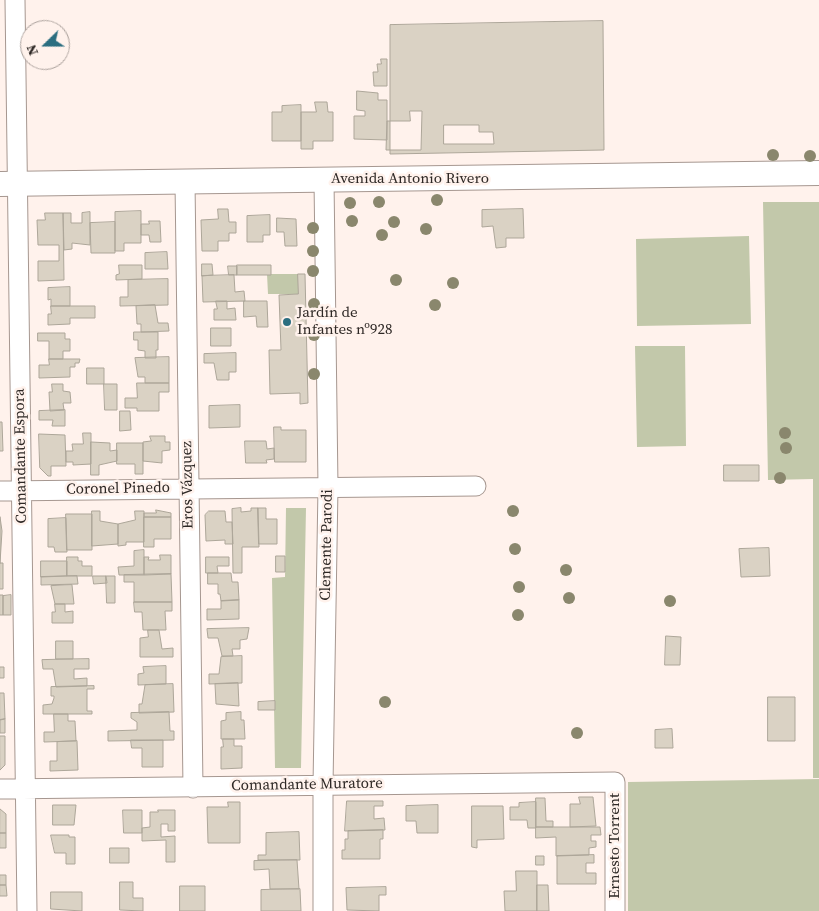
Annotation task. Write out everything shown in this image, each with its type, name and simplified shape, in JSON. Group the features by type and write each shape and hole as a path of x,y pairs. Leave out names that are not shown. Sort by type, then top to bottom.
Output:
{"main road":[{"name":"Avenida Antonio Rivero","path":"9,183 819,173"}],"street":[{"name":"Comandante Espora","path":"15,0 9,183 21,490 26,911"},
{"name":"Clemente Parodi","path":"324,180 328,487 323,784 324,911"},
{"name":"Eros Vázquez","path":"185,182 192,788"},
{"name":"Coronel Pinedo","path":"0,491 476,486"},
{"name":"Comandante Muratore","path":"0,789 615,782"},
{"name":"Ernesto Torrent","path":"615,782 615,911"}],"green space":[{"path":"763,202 819,202 819,778 813,778 813,479 768,480"},
{"path":"749,236 751,324 637,326 636,239"},
{"path":"267,274 298,274 298,294 268,294"},
{"path":"635,346 685,346 686,446 637,447"},
{"path":"286,508 306,508 301,768 275,768 272,578 285,577"},
{"path":"819,779 819,911 628,911 628,782"}],"building":[{"path":"603,21 604,150 390,154 390,25"},
{"path":"381,59 387,59 387,86 374,86 373,72 378,72 377,64 381,64"},
{"path":"357,91 378,93 378,100 387,100 387,140 354,139 354,116 365,116 365,111 357,110"},
{"path":"315,102 327,102 328,112 333,112 333,141 313,141 313,149 301,149 301,112 316,112"},
{"path":"301,105 301,141 272,141 272,112 282,112 282,106"},
{"path":"410,111 422,111 421,150 386,150 387,121 410,121"},
{"path":"444,125 479,125 479,132 493,132 494,144 444,144"},
{"path":"218,209 228,209 229,222 236,222 236,233 229,233 229,241 218,241 218,251 202,251 201,220 218,219"},
{"path":"523,209 524,238 506,238 506,247 496,248 493,226 482,227 482,210"},
{"path":"141,211 141,243 124,243 124,251 115,251 115,212"},
{"path":"90,212 90,245 72,243 72,249 64,250 63,213 71,213 71,223 82,223 82,213"},
{"path":"45,213 63,213 64,280 38,281 38,261 59,261 59,245 38,245 37,220 45,220"},
{"path":"270,215 270,235 263,235 263,242 247,242 247,216"},
{"path":"277,218 296,219 297,246 285,246 284,232 277,232"},
{"path":"149,221 160,221 161,242 150,242 149,235 141,235 141,224 149,224"},
{"path":"115,222 115,253 91,253 90,223"},
{"path":"167,252 168,269 145,269 145,253"},
{"path":"202,264 212,264 213,275 202,276"},
{"path":"119,265 142,265 142,279 116,280 116,275 119,274"},
{"path":"237,265 271,265 271,275 237,275"},
{"path":"228,266 237,266 237,275 229,275"},
{"name":"Jardín de Infantes nº928","path":"298,274 305,274 308,403 300,404 300,393 270,394 269,350 281,350 279,295 298,294"},
{"path":"234,275 235,292 244,291 245,301 203,302 202,276"},
{"path":"168,279 168,305 120,306 120,297 128,297 128,280"},
{"path":"70,287 70,306 51,306 51,299 48,300 48,288"},
{"path":"216,301 227,301 227,309 235,308 236,320 214,320 214,309 217,309"},
{"path":"244,301 267,301 268,327 257,327 256,316 244,317"},
{"path":"155,305 158,323 168,323 169,331 141,332 141,324 137,324 136,306"},
{"path":"51,306 95,306 95,318 70,318 70,324 48,325 48,314 51,314"},
{"path":"211,328 231,328 231,346 211,346"},
{"path":"134,332 158,332 156,358 145,358 145,351 138,350 138,340 134,340"},
{"path":"38,333 65,333 65,339 70,339 70,351 63,351 63,359 49,359 49,341 38,341"},
{"path":"236,353 236,372 229,372 229,380 217,380 214,363 204,363 204,354"},
{"path":"169,357 169,383 145,383 145,377 138,377 135,358"},
{"path":"49,359 80,359 79,363 75,363 75,367 70,367 70,377 39,378 39,365 49,365"},
{"path":"87,368 104,368 104,384 87,384"},
{"path":"137,383 169,383 169,392 159,392 159,411 137,411 137,408 125,408 125,398 137,398"},
{"path":"52,384 63,384 63,391 70,392 71,403 63,403 64,410 50,411 49,392 52,392"},
{"path":"104,384 117,384 117,410 105,410"},
{"path":"240,405 240,427 209,428 209,406"},
{"path":"65,410 65,426 52,426 53,420 39,420 39,411"},
{"path":"120,411 130,411 131,430 120,431"},
{"path":"0,422 2,422 3,451 0,451"},
{"path":"274,427 281,427 281,430 306,430 306,462 275,462"},
{"path":"83,433 91,433 91,464 73,465 73,462 66,462 66,451 73,451 72,444 83,444"},
{"path":"39,434 65,435 66,466 51,466 51,476 48,476 40,468"},
{"path":"150,436 165,436 165,442 170,442 170,450 162,451 162,463 143,461 143,442 151,441"},
{"path":"245,441 266,441 267,449 274,448 274,459 266,460 267,463 246,463"},
{"path":"91,442 110,443 110,451 117,450 117,461 99,465 99,475 91,475"},
{"path":"117,443 143,443 143,474 135,474 135,464 117,464"},
{"path":"724,465 759,465 759,481 724,481"},
{"path":"241,508 241,512 251,511 251,508 258,508 259,547 242,547 242,573 233,573 232,509"},
{"path":"258,508 266,508 266,519 277,519 277,544 259,544"},
{"path":"156,510 171,513 171,517 144,517 144,513 156,513"},
{"path":"92,511 100,511 100,521 118,524 118,544 92,546"},
{"path":"135,511 144,511 144,542 126,542 126,545 118,546 118,524 135,520"},
{"path":"209,511 225,511 226,522 232,522 233,544 225,544 225,540 206,541 205,515"},
{"path":"66,514 92,514 92,550 67,550"},
{"path":"0,517 2,531 0,563"},
{"path":"144,517 171,517 171,539 154,539 154,547 144,547"},
{"path":"66,518 67,552 55,552 54,547 48,547 48,519"},
{"path":"769,548 770,576 741,577 739,549"},
{"path":"144,550 144,575 119,575 118,567 134,566 134,551"},
{"path":"160,555 171,555 171,574 144,575 144,557 149,557 148,560 160,560"},
{"path":"276,556 285,556 285,572 276,572"},
{"path":"67,557 78,557 78,561 82,561 82,566 92,566 92,576 67,576"},
{"path":"206,557 229,557 229,566 217,566 218,573 206,573"},
{"path":"41,561 67,561 67,576 41,577"},
{"path":"0,563 3,563 3,589 0,589"},
{"path":"208,573 231,573 232,582 238,582 239,600 221,601 220,594 218,594 218,584 208,584"},
{"path":"171,574 172,602 134,602 134,582 124,582 124,575"},
{"path":"77,576 78,584 41,585 41,577"},
{"path":"93,576 106,576 107,583 94,584"},
{"path":"106,576 115,576 115,603 107,603"},
{"path":"72,585 74,604 55,604 51,586"},
{"path":"0,595 3,595 3,615 0,615"},
{"path":"11,595 11,615 3,615 3,596"},
{"path":"239,600 239,619 207,620 207,609 221,609 221,601"},
{"path":"134,602 172,602 172,611 165,611 166,630 143,630 142,612 135,612"},
{"path":"55,604 65,604 65,612 73,611 73,623 52,623 52,612 55,612"},
{"path":"249,628 247,639 240,640 240,649 232,649 233,656 222,656 218,638 208,638 207,629"},
{"path":"148,630 159,630 162,649 173,648 173,657 140,657 140,638 148,637"},
{"path":"666,636 681,637 680,665 665,665"},
{"path":"56,641 73,641 73,659 56,659"},
{"path":"242,656 242,683 209,684 209,674 219,674 221,657"},
{"path":"89,659 89,669 74,669 74,679 87,678 87,686 56,687 53,669 43,669 42,660"},
{"path":"166,666 166,684 138,685 138,674 144,673 143,667"},
{"path":"0,667 4,667 4,678 0,678"},
{"path":"238,683 239,706 216,704 215,684"},
{"path":"173,684 174,712 139,713 139,704 142,704 145,685"},
{"path":"94,686 94,689 87,689 87,711 92,711 92,714 43,714 43,705 52,704 54,698 54,696 51,696 51,687"},
{"path":"0,693 4,693 5,719 0,720"},
{"path":"768,697 795,697 795,741 768,741"},
{"path":"275,701 275,710 258,710 258,702"},
{"path":"169,712 170,731 174,731 174,740 108,741 108,731 137,730 137,722 131,718 131,713"},
{"path":"241,712 241,720 244,720 245,739 221,739 221,721 226,720 226,713"},
{"path":"54,714 68,714 68,721 75,721 76,741 44,742 44,732 54,732"},
{"path":"5,719 5,733 0,733 0,720"},
{"path":"672,729 673,748 655,748 655,730"},
{"path":"0,736 5,736 5,765 0,770"},
{"path":"223,739 234,739 234,746 242,746 242,768 221,769"},
{"path":"131,740 163,740 163,767 142,767 142,748 132,748"},
{"path":"77,741 78,770 50,771 50,761 57,761 57,742"},
{"path":"579,797 593,797 596,826 570,827 570,804 580,804"},
{"path":"536,798 545,798 546,821 553,821 553,827 536,827"},
{"path":"347,801 383,801 383,806 374,806 374,819 384,818 385,830 345,831"},
{"path":"228,802 240,802 240,843 208,843 207,807 228,807"},
{"path":"536,802 536,828 528,828 527,820 510,820 510,807 519,807 519,803"},
{"path":"53,805 76,805 74,825 53,825"},
{"path":"438,805 438,833 417,833 416,821 406,821 406,806"},
{"path":"472,806 503,806 504,839 477,840 477,848 472,847"},
{"path":"0,809 6,814 6,833 0,833"},
{"path":"123,810 142,810 142,833 124,833"},
{"path":"158,810 175,810 175,831 168,831 168,824 161,824 161,837 175,836 175,862 166,862 166,840 142,841 142,828 150,827 150,812 158,812"},
{"path":"536,827 600,827 601,835 591,835 591,841 596,841 596,847 589,848 589,855 556,856 556,837 536,838"},
{"path":"383,830 383,839 380,839 380,859 342,859 342,850 345,850 345,839 348,839 348,831"},
{"path":"299,832 300,860 258,860 258,855 266,855 266,833"},
{"path":"0,833 6,833 6,848 0,848"},
{"path":"51,835 75,837 75,864 66,864 66,853 55,853"},
{"path":"110,848 129,848 129,863 110,863"},
{"path":"594,855 594,863 586,863 586,873 596,873 596,884 557,884 557,856"},
{"path":"536,856 544,856 544,865 536,865"},
{"path":"297,860 299,889 270,889 269,869 254,870 254,861"},
{"path":"516,871 537,871 537,911 505,911 504,891 516,891"},
{"path":"0,875 6,875 6,885 0,885"},
{"path":"120,882 133,882 133,898 143,898 143,911 120,910"},
{"path":"0,885 6,885 7,896 0,896"},
{"path":"537,885 548,885 549,911 537,911"},
{"path":"180,886 205,886 205,911 180,911"},
{"path":"386,887 386,895 379,895 379,911 347,910 346,888"},
{"path":"300,889 301,911 261,911 261,890"},
{"path":"51,892 82,892 82,911 51,909"}],"place":[{"name":"Jardín de Infantes nº928","path":"287,322"}]}
